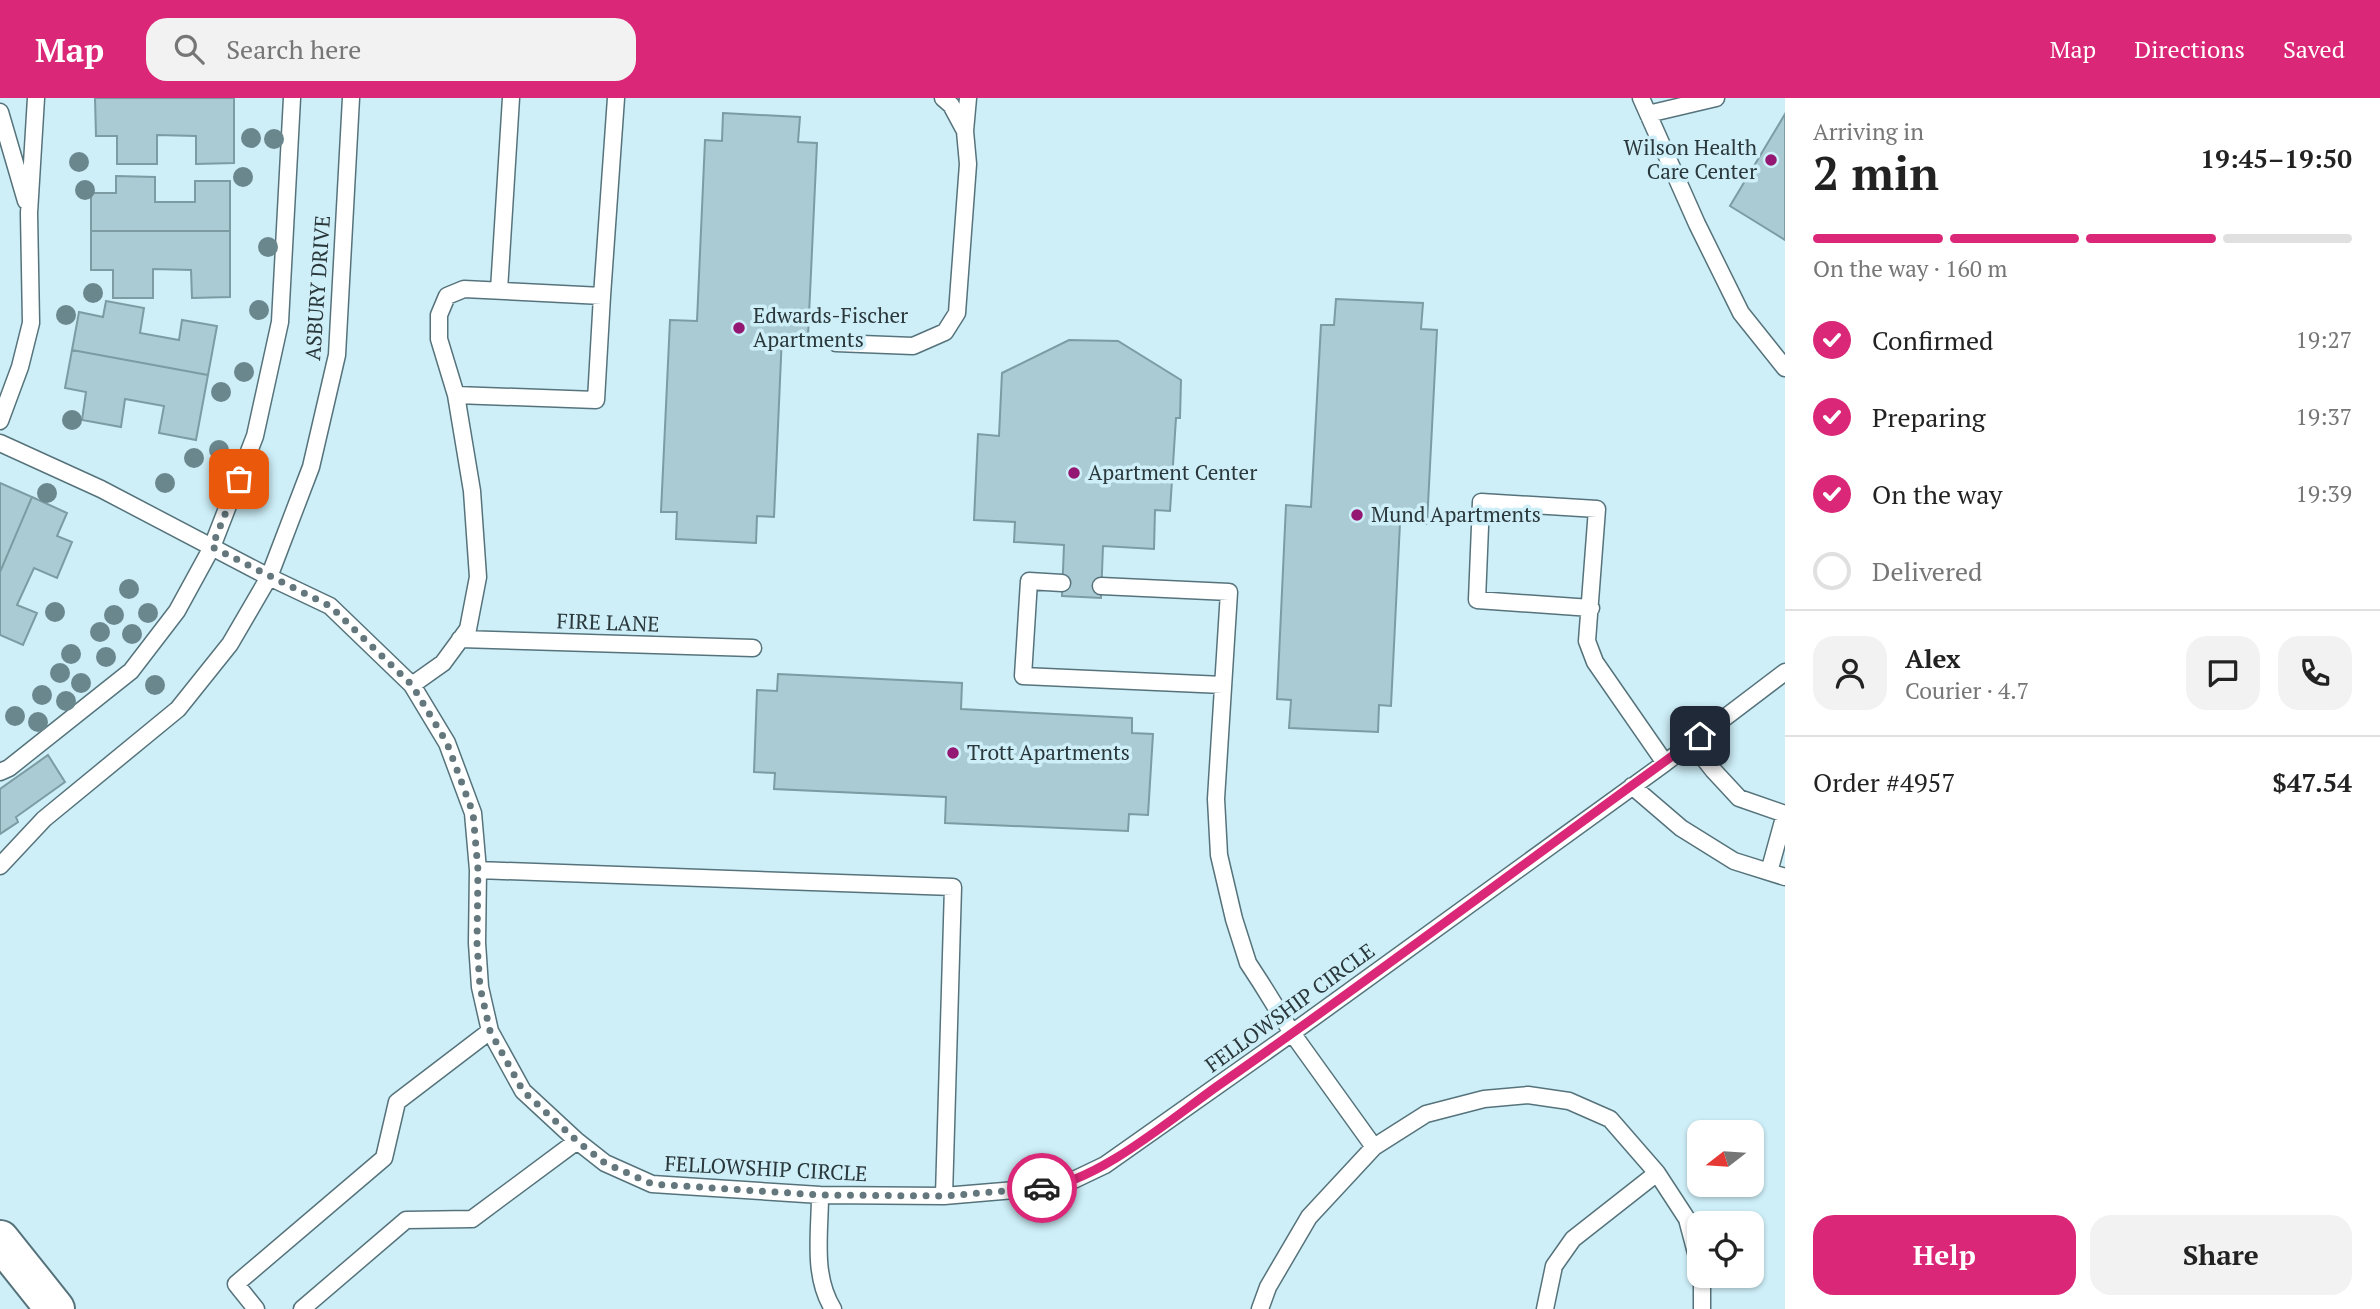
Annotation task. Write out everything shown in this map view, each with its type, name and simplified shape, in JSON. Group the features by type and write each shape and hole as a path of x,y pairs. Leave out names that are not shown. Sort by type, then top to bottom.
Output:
{"street":[{"path":"0,1240 55,1309"}],"lane":[{"path":"0,421 20,367 31,323 29,213 36,98"},
{"name":"ASBURY DRIVE","path":"0,772 9,768 131,671 177,611 212,547 255,436 280,322 292,98"},
{"name":"ASBURY DRIVE","path":"0,866 44,819 178,709 230,644 269,577 311,467 337,355 351,98"},
{"path":"499,290 512,98"},
{"path":"456,396 596,400 616,98"},
{"path":"943,98 951,105 965,131"},
{"path":"836,343 913,346 945,332 957,313 968,164 965,131 968,98"},
{"path":"1641,98 1697,224 1741,313 1785,368"},
{"path":"1648,114 1716,98"},
{"path":"0,113 29,213"},
{"path":"412,685 443,663 468,629 478,577 472,491 456,396 439,338 439,315 447,296 464,289 602,296"},
{"name":"FELLOWSHIP CIRCLE","path":"0,443 101,489 330,606 412,685 447,743 473,813 478,870 477,943 480,987 490,1031 523,1091 605,1163 652,1184 820,1195 944,1196 1061,1186 1105,1165 1292,1033 1785,672"},
{"path":"1591,608 1477,600 1481,502 1597,509 1591,608 1587,641 1595,662 1665,762"},
{"path":"1062,583 1030,581 1023,676 1223,685"},
{"path":"1101,586 1229,592 1216,799 1219,855 1234,919 1248,963 1292,1033 1374,1147"},
{"name":"FIRE LANE","path":"460,639 753,648"},
{"path":"1691,742 1739,797 1785,814 1769,872"},
{"path":"1632,786 1681,828 1734,861 1785,877"},
{"path":"478,870 953,887 944,1196"},
{"path":"256,1309 236,1284 384,1158 397,1102 490,1031"},
{"path":"1260,1309 1268,1287 1309,1217 1374,1147 1426,1114 1484,1099 1528,1095 1569,1101 1610,1119 1657,1173 1687,1219"},
{"path":"302,1309 406,1220 472,1219 577,1141"},
{"path":"1545,1309 1554,1266 1573,1239 1657,1173"},
{"path":"820,1195 819,1269 825,1296 832,1309"},
{"path":"1702,1288 1702,1309"}],"building":[{"path":"95,98 234,98 234,163 196,164 196,136 157,135 157,164 117,164 117,136 96,136"},
{"name":"Edwards-Fischer Apartments","path":"723,113 800,117 798,142 817,143 808,337 782,335 774,517 757,516 756,543 676,539 677,512 661,512 670,320 697,321 705,140 722,141"},
{"name":"Wilson Health Care Center","path":"1785,114 1785,240 1730,206"},
{"path":"116,176 155,177 155,202 195,202 195,181 230,181 230,231 91,231 91,193 116,193"},
{"path":"91,231 230,231 230,297 192,298 191,270 153,269 153,298 113,298 113,270 91,270"},
{"name":"Mund Apartments","path":"1336,299 1423,303 1421,329 1437,330 1427,524 1400,523 1391,706 1379,705 1378,732 1289,728 1291,700 1277,699 1286,505 1311,507 1321,325 1334,325"},
{"path":"106,301 144,308 140,333 179,340 182,320 217,326 208,375 72,350 79,312 103,317"},
{"name":"Apartment Center","path":"1069,340 1118,341 1181,380 1180,418 1176,418 1170,511 1155,510 1154,549 1103,546 1101,598 1062,596 1064,545 1014,542 1015,522 974,520 978,434 999,436 1002,373"},
{"path":"72,350 208,375 196,440 159,433 164,406 125,399 121,427 82,420 86,392 65,388"},
{"path":"0,483 32,497 0,572"},
{"path":"32,497 67,513 57,536 72,542 57,578 34,568 17,605 37,613 23,645 0,635 0,572"},
{"name":"Trott Apartments","path":"778,674 962,683 961,709 1132,718 1132,733 1153,734 1148,815 1129,814 1128,831 945,823 946,797 774,789 775,773 754,772 757,690 777,691"},
{"path":"48,755 65,782 16,817 18,822 0,834 0,789"}],"way so far":[{"path":"239,479 212,547 330,606 412,685 447,743 473,813 478,870 477,943 480,987 490,1031 523,1091 577,1141 605,1163 652,1184 820,1195 944,1196 1042,1188"}],"place":[{"name":"Wilson Health Care Center","path":"1771,160"},
{"name":"Edwards-Fischer Apartments","path":"739,328"},
{"name":"Apartment Center","path":"1074,473"},
{"name":"Mund Apartments","path":"1357,515"},
{"name":"Trott Apartments","path":"953,753"}],"route":[{"path":"1042,1188 1061,1186 1105,1165 1334,1003 1700,736"}]}
